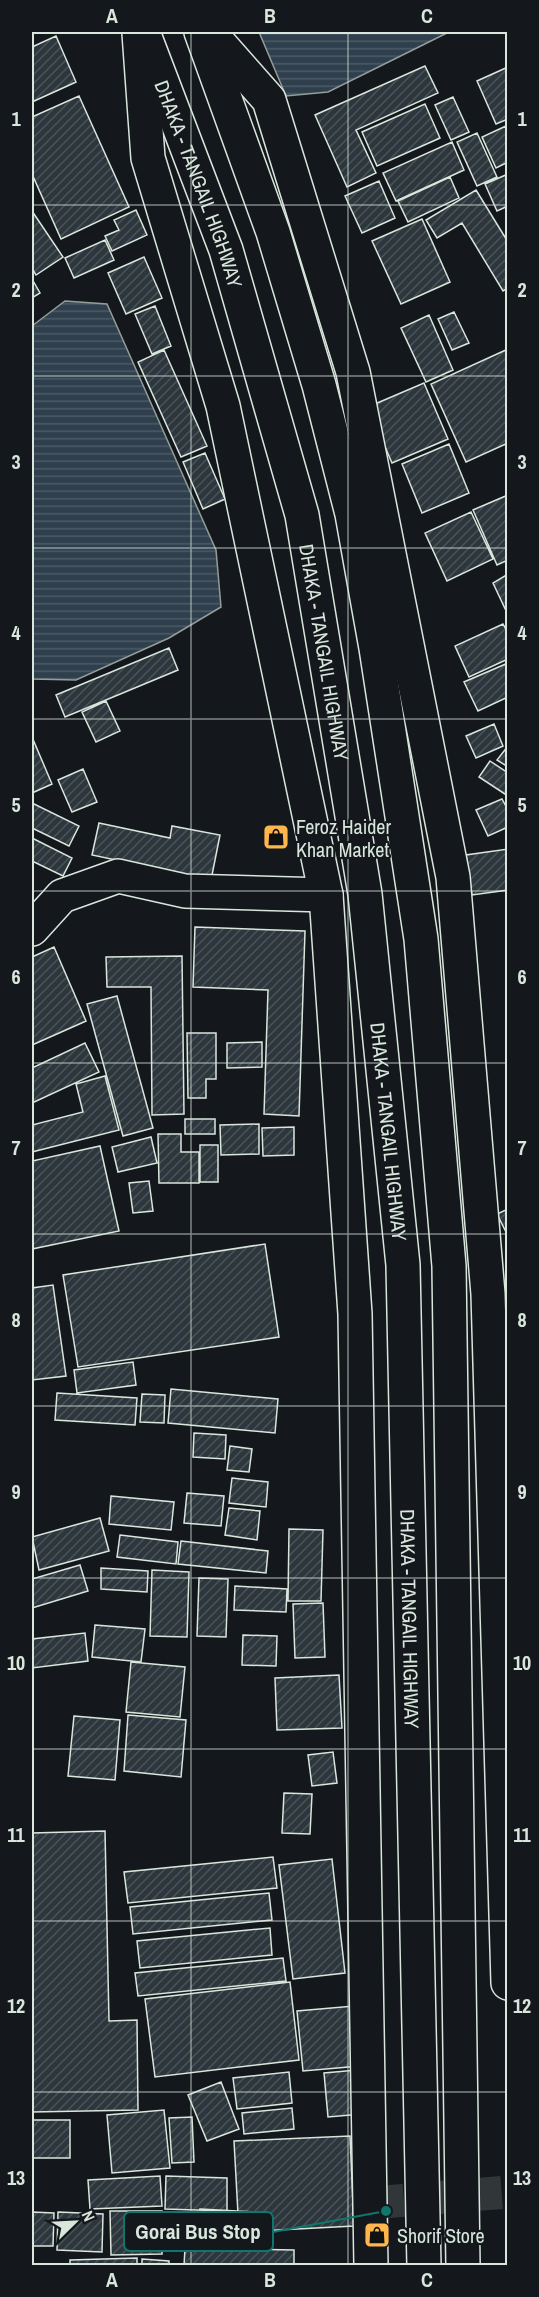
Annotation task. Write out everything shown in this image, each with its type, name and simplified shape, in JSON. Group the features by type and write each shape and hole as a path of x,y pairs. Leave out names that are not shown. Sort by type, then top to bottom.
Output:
{"main road":[{"path":"141,32 148,159 223,406 326,895 355,1314 370,2265"},
{"name":"DHAKA - TANGAIL HIGHWAY","path":"141,32 226,250 302,515 365,894 403,1265 424,2265"},
{"path":"201,32 273,232 320,385 352,514 376,648 421,939 449,1266 463,2265"},
{"path":"209,32 269,100 353,372 453,877 488,1294 507,1983"},
{"path":"32,929 62,896 118,876 185,891 326,895"}],"water":[{"path":"259,32 449,32 328,92 286,96"},
{"path":"65,301 107,304 216,550 221,607 169,638 76,680 32,679 32,326"}],"building":[{"path":"56,36 76,82 32,102 32,47"},
{"path":"425,66 438,93 356,130 376,173 347,187 315,115"},
{"path":"508,67 508,119 496,124 477,81"},
{"path":"79,96 129,207 61,239 32,174 32,117"},
{"path":"453,97 469,132 451,140 435,105"},
{"path":"425,104 440,138 377,166 362,132"},
{"path":"506,126 508,162 496,168 482,137"},
{"path":"477,133 497,177 477,186 457,142"},
{"path":"452,142 464,170 396,201 383,173"},
{"path":"508,174 508,206 497,211 485,184"},
{"path":"450,177 459,198 408,222 398,201"},
{"path":"379,181 395,218 362,233 345,196"},
{"path":"476,190 508,242 508,288 503,291 462,223 437,238 426,220"},
{"path":"136,210 147,235 112,251 105,236 119,230 114,220"},
{"path":"32,211 63,257 36,275 32,268"},
{"path":"422,219 450,282 401,304 372,241"},
{"path":"105,240 114,260 74,278 65,258"},
{"path":"144,257 162,298 126,314 108,273"},
{"path":"32,279 40,293 32,298"},
{"path":"155,306 171,346 152,354 135,314"},
{"path":"454,312 469,343 452,350 438,319"},
{"path":"429,315 453,370 426,382 401,328"},
{"path":"508,349 508,443 466,462 431,384"},
{"path":"164,350 207,446 181,457 138,362"},
{"path":"424,383 448,439 392,463 368,407"},
{"path":"449,444 469,493 422,513 402,464"},
{"path":"205,453 225,499 203,509 183,462"},
{"path":"508,495 508,560 497,565 473,510"},
{"path":"471,512 493,559 447,581 425,533"},
{"path":"508,574 508,615 493,583"},
{"path":"503,624 508,633 508,659 469,677 455,646"},
{"path":"169,648 178,670 65,717 56,695"},
{"path":"508,663 508,697 478,711 464,682"},
{"path":"106,701 120,731 96,742 82,712"},
{"path":"494,724 503,746 476,758 466,736"},
{"path":"32,737 52,784 32,793"},
{"path":"508,746 508,767 497,760"},
{"path":"490,761 508,773 508,796 479,777"},
{"path":"83,769 97,802 72,812 58,780"},
{"path":"502,799 508,810 508,827 488,836 476,810"},
{"path":"32,803 79,826 69,846 32,828"},
{"path":"99,823 170,838 172,826 220,835 211,880 92,855"},
{"path":"32,838 72,858 63,876 32,861"},
{"path":"508,849 508,890 472,895 466,855"},
{"path":"195,927 305,931 299,1116 264,1114 268,990 193,987"},
{"path":"54,947 86,1021 32,1045 32,957"},
{"path":"182,956 184,1114 152,1115 151,987 107,987 106,957"},
{"path":"117,996 153,1128 123,1136 87,1004"},
{"path":"187,1033 216,1033 216,1079 206,1079 206,1098 188,1098"},
{"path":"262,1042 262,1067 227,1068 227,1043"},
{"path":"85,1043 99,1072 32,1103 32,1068"},
{"path":"105,1076 119,1130 32,1152 32,1125 83,1112 76,1084"},
{"path":"185,1119 215,1119 215,1134 185,1134"},
{"path":"259,1124 259,1154 221,1155 220,1125"},
{"path":"294,1127 294,1155 263,1156 262,1128"},
{"path":"158,1134 181,1134 181,1152 199,1152 199,1183 159,1183"},
{"path":"151,1137 157,1163 118,1172 112,1147"},
{"path":"200,1145 218,1145 218,1182 200,1182"},
{"path":"100,1146 119,1231 32,1249 32,1161"},
{"path":"149,1181 153,1211 133,1213 129,1183"},
{"path":"508,1209 508,1236 497,1214"},
{"path":"265,1244 279,1337 78,1367 63,1275"},
{"path":"53,1285 66,1376 32,1380 32,1288"},
{"path":"508,1301 508,1331 498,1305"},
{"path":"133,1362 136,1385 77,1393 74,1370"},
{"path":"171,1389 278,1399 275,1433 168,1423"},
{"path":"57,1393 137,1398 135,1425 55,1420"},
{"path":"142,1394 165,1395 164,1423 140,1422"},
{"path":"194,1433 226,1435 225,1459 193,1457"},
{"path":"230,1446 252,1449 249,1472 227,1470"},
{"path":"232,1478 268,1482 266,1507 229,1503"},
{"path":"187,1493 224,1496 221,1526 184,1523"},
{"path":"111,1496 174,1502 171,1530 109,1524"},
{"path":"229,1508 260,1511 257,1540 225,1535"},
{"path":"100,1518 109,1551 39,1570 32,1537"},
{"path":"289,1529 323,1530 321,1601 288,1601"},
{"path":"120,1535 178,1542 176,1564 117,1557"},
{"path":"181,1541 268,1551 266,1573 178,1564"},
{"path":"80,1565 88,1591 32,1608 32,1579"},
{"path":"101,1568 148,1571 147,1592 101,1589"},
{"path":"152,1570 189,1572 187,1637 150,1636"},
{"path":"199,1578 228,1579 226,1637 197,1636"},
{"path":"235,1586 287,1589 286,1612 234,1610"},
{"path":"323,1603 325,1657 295,1658 293,1604"},
{"path":"95,1625 145,1629 141,1662 92,1657"},
{"path":"85,1633 88,1661 32,1668 32,1639"},
{"path":"243,1635 277,1636 276,1666 242,1665"},
{"path":"131,1662 185,1667 180,1717 126,1712"},
{"path":"339,1675 342,1728 277,1730 275,1678"},
{"path":"128,1715 186,1720 181,1777 124,1771"},
{"path":"74,1716 120,1720 115,1780 68,1776"},
{"path":"333,1752 337,1783 312,1786 308,1755"},
{"path":"284,1793 312,1794 310,1834 282,1833"},
{"path":"105,1831 109,2021 137,2020 138,2110 32,2112 32,1833"},
{"path":"273,1857 277,1888 128,1903 124,1872"},
{"path":"332,1859 345,1973 293,1979 279,1865"},
{"path":"269,1893 272,1920 133,1934 130,1907"},
{"path":"270,1928 272,1955 140,1968 137,1941"},
{"path":"283,1958 286,1981 138,1996 135,1973"},
{"path":"290,1982 299,2060 155,2077 145,1999"},
{"path":"354,2006 360,2066 303,2071 297,2011"},
{"path":"357,2070 362,2114 328,2117 324,2073"},
{"path":"289,2072 292,2103 237,2109 233,2078"},
{"path":"221,2082 239,2129 207,2141 188,2095"},
{"path":"292,2108 294,2129 244,2134 242,2113"},
{"path":"164,2110 170,2168 112,2173 107,2115"},
{"path":"192,2117 194,2162 172,2163 169,2118"},
{"path":"32,2120 70,2120 70,2158 32,2158"},
{"path":"350,2136 354,2226 239,2232 234,2141"},
{"path":"160,2176 162,2206 90,2209 88,2180"},
{"path":"166,2176 227,2178 227,2211 165,2209"},
{"path":"200,2209 255,2212 254,2241 199,2237"},
{"path":"110,2211 162,2211 162,2254 111,2255"},
{"path":"32,2212 54,2213 53,2246 32,2246"},
{"path":"58,2212 103,2214 102,2252 57,2250"},
{"path":"185,2248 294,2250 294,2266 184,2266"},
{"path":"137,2258 137,2266 70,2266 70,2260"},
{"path":"142,2259 169,2261 169,2266 142,2266"}],"tunnel":[{"path":"371,2203 508,2192"}],"place":[{"name":"Feroz Haider Khan Market","path":"276,837"},
{"name":"Gorai Bus Stop","path":"386,2211"},
{"name":"Shorif Store","path":"377,2235"}]}
